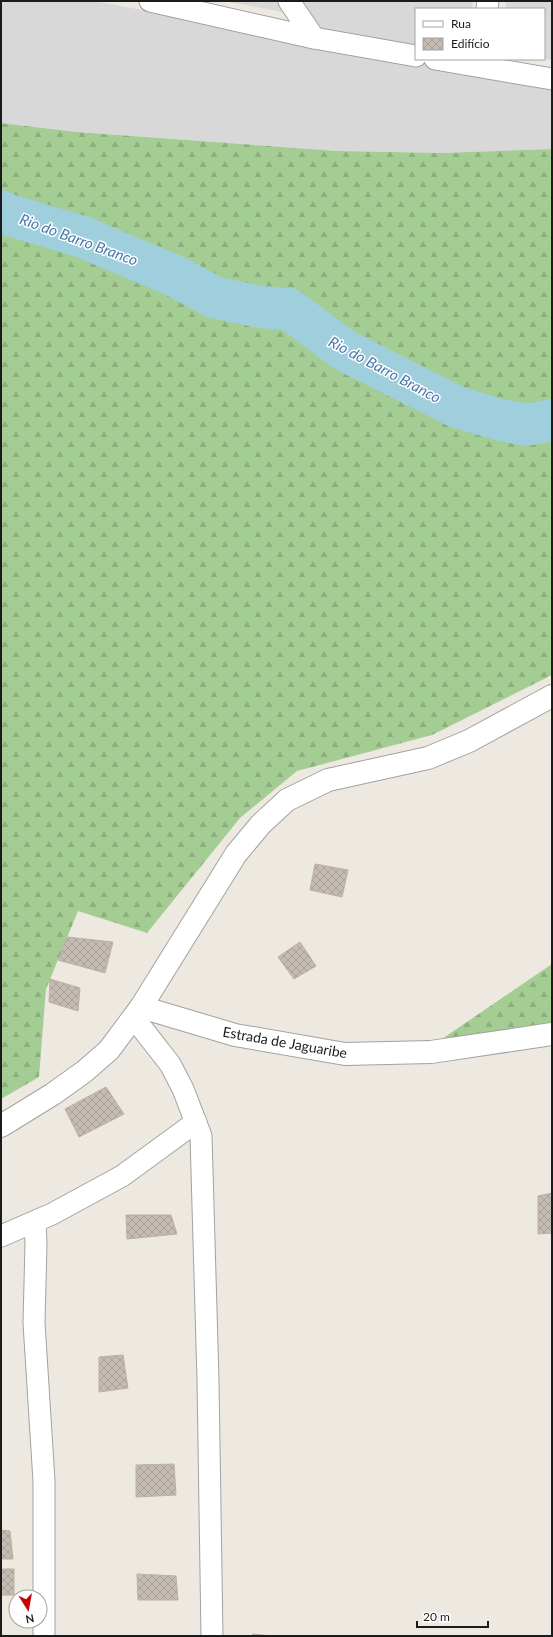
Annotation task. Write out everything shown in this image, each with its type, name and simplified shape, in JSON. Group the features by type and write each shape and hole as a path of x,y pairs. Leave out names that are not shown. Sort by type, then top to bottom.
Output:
{"street":[{"path":"150,1 314,38 415,56"},
{"path":"289,1 314,38"},
{"path":"446,60 481,63 552,79"},
{"path":"1,1126 53,1094 85,1071 109,1050 137,1013 236,854 261,824 287,800 328,780 428,758 469,741 552,696"},
{"path":"137,1013 170,1064 183,1089 200,1136 208,1387 212,1636"},
{"name":"Estrada de Jaguaribe","path":"137,1013 235,1035 345,1054 431,1052 552,1034"},
{"path":"1,1236 35,1222 122,1176 196,1122"},
{"path":"35,1222 36,1244 34,1323 44,1481 44,1636"}],"shaded area":[{"path":"1,1 94,1 552,86 552,149 443,153 337,151 77,132 1,123"},
{"path":"224,1 278,1 287,13"},
{"path":"302,1 473,1 472,8 415,8 415,48 324,32"},
{"path":"506,1 552,1 552,60 545,59 545,8 506,8"}],"green space":[{"path":"1,123 77,132 337,151 443,153 552,149 552,675 432,735 297,771 240,818 147,933 78,911 46,989 39,1077 1,1099"},
{"path":"552,964 552,1026 436,1043"}],"building":[{"path":"315,864 348,870 342,897 310,890"},
{"path":"67,937 113,942 105,973 58,960"},
{"path":"300,942 316,966 294,979 278,957"},
{"path":"50,979 80,988 78,1011 49,1002"},
{"path":"106,1087 124,1114 79,1137 65,1109"},
{"path":"552,1193 552,1233 538,1234 538,1196"},
{"path":"126,1215 171,1215 177,1234 127,1239"},
{"path":"123,1355 128,1388 99,1392 99,1357"},
{"path":"174,1464 176,1495 136,1497 136,1465"},
{"path":"1,1530 10,1531 13,1559 1,1559"},
{"path":"1,1569 14,1569 14,1589 8,1589 8,1595 1,1595"},
{"path":"137,1574 176,1576 178,1600 138,1600"},
{"path":"253,1634 272,1636 252,1636"}],"waterway":[{"name":"Rio do Barro Branco","path":"1,211 6,214 83,237 177,277 214,297 260,307 289,309 344,350 457,407 497,419 526,425 552,420"}]}
